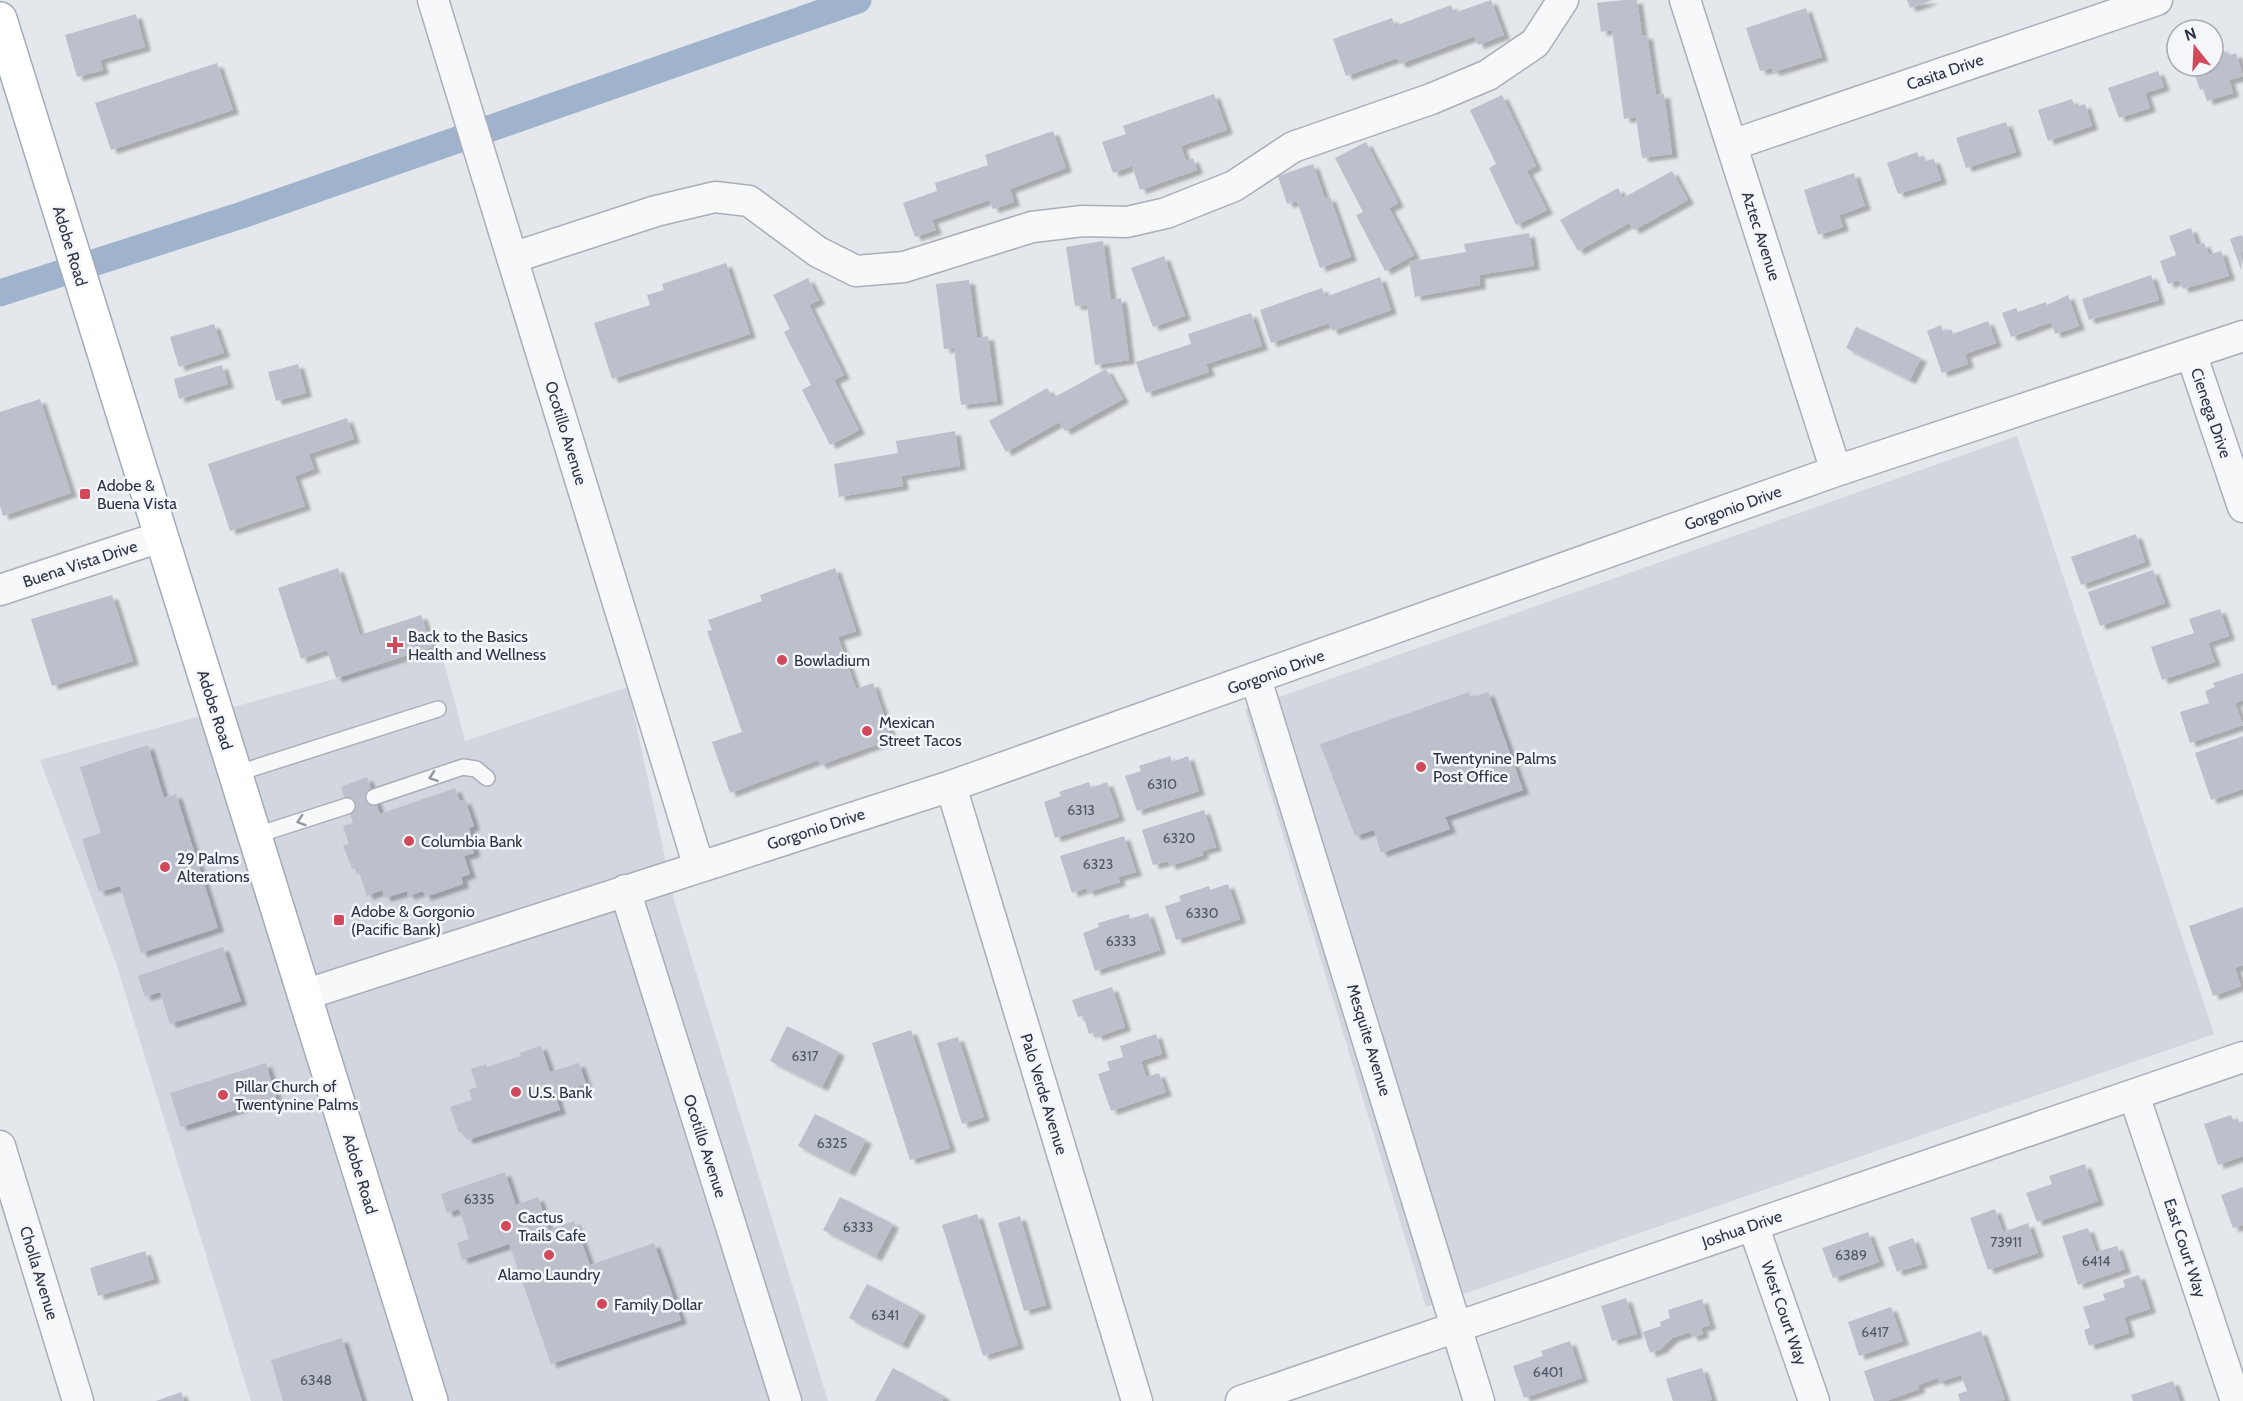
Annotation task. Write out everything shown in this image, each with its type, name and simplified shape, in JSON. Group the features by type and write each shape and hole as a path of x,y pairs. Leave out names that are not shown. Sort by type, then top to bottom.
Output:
{"main road":[{"name":"Adobe Road","path":"0,19 431,1401"}],"street":[{"name":"Ocotillo Avenue","path":"433,0 699,867"},
{"path":"512,258 656,211 715,197 749,201 818,252 856,271 904,267 1032,227 1083,221 1127,222 1166,213 1234,186 1293,147 1431,99 1488,75 1535,43 1563,0"},
{"name":"Aztec Avenue","path":"1686,0 1836,471"},
{"name":"Casita Drive","path":"1732,145 2157,0"},
{"name":"Gorgonio Drive","path":"304,995 951,786 1836,471 2243,336"},
{"name":"Cienega Drive","path":"2191,353 2243,507"},
{"name":"Buena Vista Drive","path":"0,591 160,537"},
{"name":"Mesquite Avenue","path":"1256,679 1479,1401"},
{"name":"Palo Verde Avenue","path":"951,786 1137,1401"},
{"name":"Ocotillo Avenue","path":"625,890 786,1401"},
{"name":"Joshua Drive","path":"1241,1401 2243,1057"},
{"name":"East Court Way","path":"2134,1095 2236,1401"},
{"name":"Cholla Avenue","path":"0,1146 78,1401"},
{"name":"West Court Way","path":"1753,1225 1814,1401"}],"lane":[{"path":"235,774 438,709"},
{"path":"374,797 463,767 476,769 487,778"},
{"path":"254,836 347,806"}],"shaded area":[{"path":"2017,436 2214,1034 1426,1307 1245,709"},
{"path":"441,650 465,741 628,687 675,904 828,1401 251,1401 116,963 40,760"}],"building":[{"path":"1491,0 1504,35 1478,45 1475,36 1400,64 1397,58 1346,76 1333,39 1392,18 1395,26 1451,5 1454,13"},
{"path":"1637,0 1642,36 1647,35 1656,95 1664,94 1672,154 1642,158 1636,117 1624,119 1612,30 1601,32 1597,3"},
{"path":"1907,0 1933,0 1910,8"},
{"path":"1806,8 1822,57 1773,72 1772,68 1760,71 1746,28"},
{"path":"136,14 145,47 100,60 103,70 77,77 65,35"},
{"path":"2225,53 2227,56 2236,53 2243,76 2229,80 2233,93 2207,101 2203,89 2200,90 2196,78 2225,78"},
{"path":"217,63 233,110 111,150 95,103"},
{"path":"2158,71 2164,87 2145,93 2150,108 2119,118 2108,88"},
{"path":"1214,94 1227,130 1181,146 1186,161 1193,158 1197,170 1140,190 1132,166 1113,173 1102,142 1126,134 1123,126"},
{"path":"1502,95 1536,166 1527,171 1547,210 1516,225 1489,168 1496,164 1470,110"},
{"path":"2072,99 2075,107 2085,104 2092,126 2048,141 2038,110"},
{"path":"2006,122 2016,152 1966,168 1956,138"},
{"path":"1053,131 1066,168 1010,189 1014,202 993,209 989,200 932,220 936,230 915,237 903,203 937,191 935,183 988,165 985,155"},
{"path":"1366,142 1398,203 1389,208 1414,255 1385,271 1356,215 1363,212 1335,158"},
{"path":"1917,152 1919,158 1924,156 1926,161 1934,159 1941,180 1898,194 1887,163"},
{"path":"1313,164 1325,199 1330,197 1351,257 1320,268 1297,201 1287,204 1278,176"},
{"path":"1672,171 1688,200 1634,230 1629,223 1578,251 1560,220 1618,188 1623,198"},
{"path":"1854,173 1865,206 1839,215 1843,227 1818,235 1804,190"},
{"path":"2191,228 2197,245 2204,243 2209,255 2221,251 2229,276 2183,289 2179,280 2168,284 2160,261 2176,255 2169,236"},
{"path":"1529,233 1534,266 1479,275 1480,285 1415,297 1409,262 1466,252 1464,244"},
{"path":"2241,235 2243,237 2241,270 2230,239"},
{"path":"1103,241 1111,300 1121,298 1129,360 1095,365 1087,305 1075,306 1066,247"},
{"path":"1164,256 1185,316 1153,327 1131,268"},
{"path":"726,263 750,334 612,379 594,323 650,305 647,295 664,290 662,284"},
{"path":"2151,275 2159,300 2089,320 2082,299"},
{"path":"1380,277 1391,310 1332,331 1329,323 1271,343 1260,310 1322,288 1325,297"},
{"path":"808,278 819,300 809,305 844,375 834,380 859,430 830,445 802,390 811,385 784,332 790,329 773,295"},
{"path":"969,280 977,338 988,336 997,401 961,405 954,348 944,349 936,284"},
{"path":"2068,295 2079,326 2055,334 2051,322 2011,337 2002,313 2016,308 2018,312 2046,302 2047,305"},
{"path":"1251,313 1262,346 1206,364 1209,372 1146,393 1136,362 1191,344 1188,334"},
{"path":"1988,321 1996,343 1965,354 1968,364 1942,373 1927,331 1941,325 1943,332 1951,329 1953,334"},
{"path":"214,324 224,353 179,367 170,337"},
{"path":"1856,327 1921,358 1910,380 1846,348"},
{"path":"298,364 306,393 276,401 268,372"},
{"path":"222,365 228,384 179,399 174,379"},
{"path":"1106,369 1123,399 1065,431 1059,422 1006,452 989,421 1047,388 1053,398"},
{"path":"40,399 71,493 3,516 0,506 0,412"},
{"path":"347,418 354,439 309,454 314,469 295,476 305,506 230,531 208,464"},
{"path":"955,431 960,466 901,476 903,486 839,497 834,464 898,453 896,441"},
{"path":"2136,534 2145,562 2081,585 2071,557"},
{"path":"338,568 360,635 421,615 432,647 336,678 327,650 301,659 278,588"},
{"name":"Bowladium","path":"835,568 856,631 838,637 856,689 873,683 892,739 820,765 818,760 730,793 712,742 742,732 707,631 712,630 708,620 762,601 760,595"},
{"path":"2153,570 2165,603 2100,626 2088,592"},
{"path":"112,595 133,661 52,686 31,619"},
{"path":"2220,609 2229,636 2208,643 2215,662 2162,680 2151,647 2194,633 2189,619"},
{"path":"2243,673 2243,700 2235,703 2243,725 2190,743 2180,712 2209,703 2205,691 2215,687 2213,683"},
{"name":"Twentynine Palms Post Office","path":"1469,692 1471,698 1488,692 1523,790 1445,817 1450,829 1381,853 1374,830 1355,836 1320,744"},
{"path":"2243,736 2243,789 2211,800 2195,753"},
{"path":"148,745 164,798 176,794 218,928 141,953 120,886 99,892 82,839 101,833 80,767"},
{"path":"1170,756 1172,762 1188,756 1199,791 1137,811 1125,776 1141,771 1139,766"},
{"name":"Columbia Bank","path":"367,777 380,814 455,788 460,801 465,800 474,826 469,828 474,853 464,856 470,874 461,877 463,884 425,897 423,891 408,896 407,891 385,898 382,890 367,896 357,867 352,869 343,845 349,844 343,826 353,823 341,787"},
{"path":"1089,782 1091,788 1107,782 1119,817 1055,838 1044,802 1061,796 1059,792"},
{"path":"1204,810 1216,847 1202,851 1203,855 1170,866 1168,861 1153,865 1142,830"},
{"path":"1124,836 1136,872 1118,877 1120,882 1088,892 1087,888 1072,893 1060,856"},
{"path":"1228,884 1240,919 1176,940 1165,906 1181,901 1179,896 1209,886 1210,890"},
{"path":"2243,907 2243,965 2235,968 2241,986 2213,996 2189,926"},
{"path":"1148,913 1160,950 1095,971 1083,933 1099,927 1098,923 1129,914 1130,919"},
{"path":"223,947 241,1001 170,1024 160,992 145,997 138,976"},
{"path":"1112,987 1125,1027 1097,1037 1095,1032 1089,1034 1083,1015 1078,1017 1072,1000"},
{"path":"787,1026 839,1052 822,1087 770,1061"},
{"path":"911,1030 950,1148 910,1160 872,1043"},
{"path":"1156,1034 1162,1054 1141,1061 1146,1077 1159,1073 1166,1092 1111,1111 1098,1074 1110,1070 1107,1062 1123,1057 1120,1046"},
{"path":"958,1037 984,1117 962,1124 937,1043"},
{"name":"U.S. Bank","path":"541,1046 550,1072 579,1063 586,1084 555,1094 560,1110 467,1140 464,1131 459,1133 450,1107 472,1100 469,1090 477,1087 471,1069 486,1064 487,1067 521,1056 519,1053"},
{"name":"Pillar Church of Twentynine Palms","path":"266,1063 276,1097 181,1127 170,1093"},
{"path":"815,1114 866,1140 849,1172 798,1146"},
{"path":"2231,1115 2233,1120 2238,1119 2239,1123 2243,1121 2243,1156 2218,1165 2204,1124"},
{"path":"2085,1164 2098,1201 2037,1222 2026,1193 2052,1184 2049,1176"},
{"path":"505,1172 516,1205 538,1197 549,1230 574,1221 590,1265 654,1243 681,1320 551,1364 509,1244 462,1260 457,1243 469,1239 464,1223 459,1209 447,1213 441,1194"},
{"path":"2243,1187 2243,1225 2233,1228 2221,1195"},
{"path":"840,1197 893,1224 876,1257 823,1230"},
{"path":"1995,1209 2003,1232 2028,1223 2038,1253 1988,1270 1970,1218"},
{"path":"977,1214 1018,1345 983,1356 942,1225"},
{"path":"1020,1216 1046,1305 1024,1311 998,1223"},
{"path":"2088,1228 2096,1252 2117,1246 2125,1269 2078,1285 2062,1236"},
{"path":"1868,1232 1879,1262 1833,1278 1822,1248"},
{"path":"1913,1238 1922,1264 1897,1272 1888,1247"},
{"path":"145,1251 154,1279 98,1296 90,1268"},
{"path":"2139,1275 2150,1309 2124,1317 2129,1333 2089,1346 2084,1330 2090,1328 2083,1307 2105,1300 2103,1294 2125,1287 2123,1280"},
{"path":"867,1284 920,1312 902,1345 849,1318"},
{"path":"1626,1298 1637,1334 1612,1341 1601,1306"},
{"path":"1702,1299 1710,1325 1701,1328 1703,1334 1692,1337 1690,1332 1672,1338 1661,1349 1650,1353 1643,1332 1661,1326 1660,1322 1670,1318 1668,1310"},
{"path":"1891,1307 1903,1341 1859,1356 1848,1322"},
{"path":"1981,1331 2005,1400 1960,1401 1958,1394 1967,1391 1961,1375 1939,1382 1937,1378 1918,1385 1919,1389 1886,1401 1874,1401 1864,1371"},
{"path":"342,1338 362,1401 283,1401 271,1360"},
{"path":"1570,1341 1582,1378 1524,1398 1513,1366 1543,1356 1541,1351"},
{"path":"893,1368 944,1396 942,1401 875,1401"},
{"path":"1702,1368 1712,1400 1673,1401 1666,1379"},
{"path":"2173,1381 2180,1401 2133,1401 2131,1395"},
{"path":"181,1392 184,1401 156,1401"}],"waterway":[{"path":"0,293 242,215 858,0"}],"place":[{"name":"Adobe & Buena Vista","path":"85,494"},
{"name":"Back to the Basics Health and Wellness","path":"395,645"},
{"name":"Bowladium","path":"782,660"},
{"name":"Mexican Street Tacos","path":"867,731"},
{"name":"Twentynine Palms Post Office","path":"1421,767"},
{"name":"Columbia Bank","path":"409,841"},
{"name":"29 Palms Alterations","path":"165,867"},
{"name":"Adobe & Gorgonio (Pacific Bank)","path":"339,920"},
{"name":"U.S. Bank","path":"516,1092"},
{"name":"Pillar Church of Twentynine Palms","path":"223,1095"},
{"name":"Cactus Trails Cafe","path":"506,1226"},
{"name":"Alamo Laundry","path":"549,1255"},
{"name":"Family Dollar","path":"602,1304"}]}
